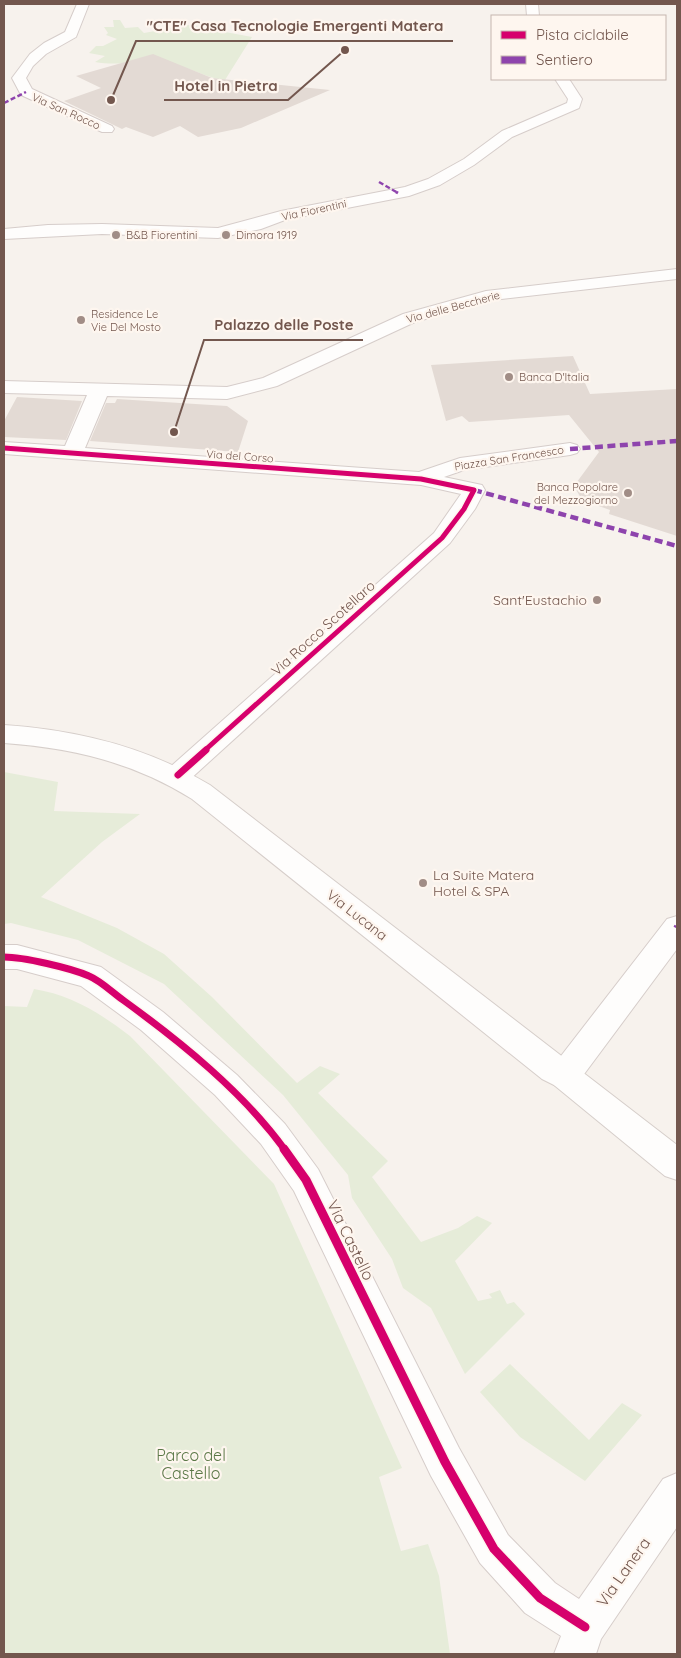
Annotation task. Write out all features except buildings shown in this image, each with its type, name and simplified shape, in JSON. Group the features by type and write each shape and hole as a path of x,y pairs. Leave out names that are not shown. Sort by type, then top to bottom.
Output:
{"street":[{"name":"Via San Rocco","path":"83,4 71,34 53,42 25,67 19,78 26,92 107,129"},
{"name":"Via Fiorentini","path":"4,234 48,230 102,229 218,233 255,225 281,216 409,191 434,182 469,162 507,134 574,106 575,99 563,80"},
{"name":"Via delle Beccherie","path":"4,386 227,393 270,382 409,318 492,295 677,274"},
{"path":"73,453 99,390"},
{"name":"Via del Corso","path":"4,448 421,479 474,490"},
{"name":"Piazza San Francesco","path":"421,479 460,464 570,449"},
{"name":"Via Rocco Scotellaro","path":"178,776 442,538 464,509 474,490"},
{"name":"Via Lucana","path":"4,734 31,735 96,746 178,776 201,792 552,1069 565,1075 677,1165"},
{"path":"565,1075 677,927"},
{"name":"Via Castello","path":"4,957 17,957 90,976 152,1021 226,1085 273,1134 306,1180 445,1462 494,1549 580,1640"},
{"name":"Via Lanera","path":"580,1640 677,1493"}],"green space":[{"path":"113,20 120,20 125,28 138,27 144,33 188,25 252,37 225,80 166,63 115,64 95,62 105,56 89,53 96,46 103,46 117,39 106,35 108,33 104,27 114,27"},
{"path":"4,772 58,782 54,811 140,814 102,842 41,897 117,928 164,954 212,997 297,1083 320,1066 340,1074 318,1093 388,1161 372,1177 421,1242 458,1228 477,1216 492,1223 455,1261 478,1301 492,1298 489,1294 500,1290 507,1304 514,1302 525,1314 465,1374 431,1308 403,1288 392,1259 352,1198 348,1175 283,1095 164,984 78,940 11,923 4,924"},
{"name":"Parco del Castello","path":"34,989 73,1000 108,1020 130,1036 274,1184 402,1468 379,1477 401,1551 428,1544 439,1576 450,1654 4,1654 4,1006 27,1007"},
{"path":"510,1364 589,1440 622,1403 642,1415 585,1481 520,1437 480,1392"}],"marked path":[{"path":"4,103 26,92"},
{"path":"379,182 398,193"},
{"path":"570,449 677,441"},
{"path":"474,490 677,546"}],"cycle path":[{"path":"4,448 421,479 474,490 464,509 442,538 178,775"},
{"path":"4,957 17,957 90,976 152,1021 226,1085 273,1134 306,1180 445,1462 494,1549 540,1598 585,1627"}],"place":[{"name":"Hotel in Pietra","path":"345,50"},
{"name":"\"CTE\" Casa Tecnologie Emergenti Matera","path":"111,100"},
{"name":"B&B Fiorentini","path":"116,235"},
{"name":"Dimora 1919","path":"226,235"},
{"name":"Residence Le Vie Del Mosto","path":"81,320"},
{"name":"Banca D'Italia","path":"509,377"},
{"name":"Palazzo delle Poste","path":"174,432"},
{"name":"Banca Popolare del Mezzogiorno","path":"628,493"},
{"name":"Sant'Eustachio","path":"597,600"},
{"name":"La Suite Matera Hotel & SPA","path":"423,883"}]}
